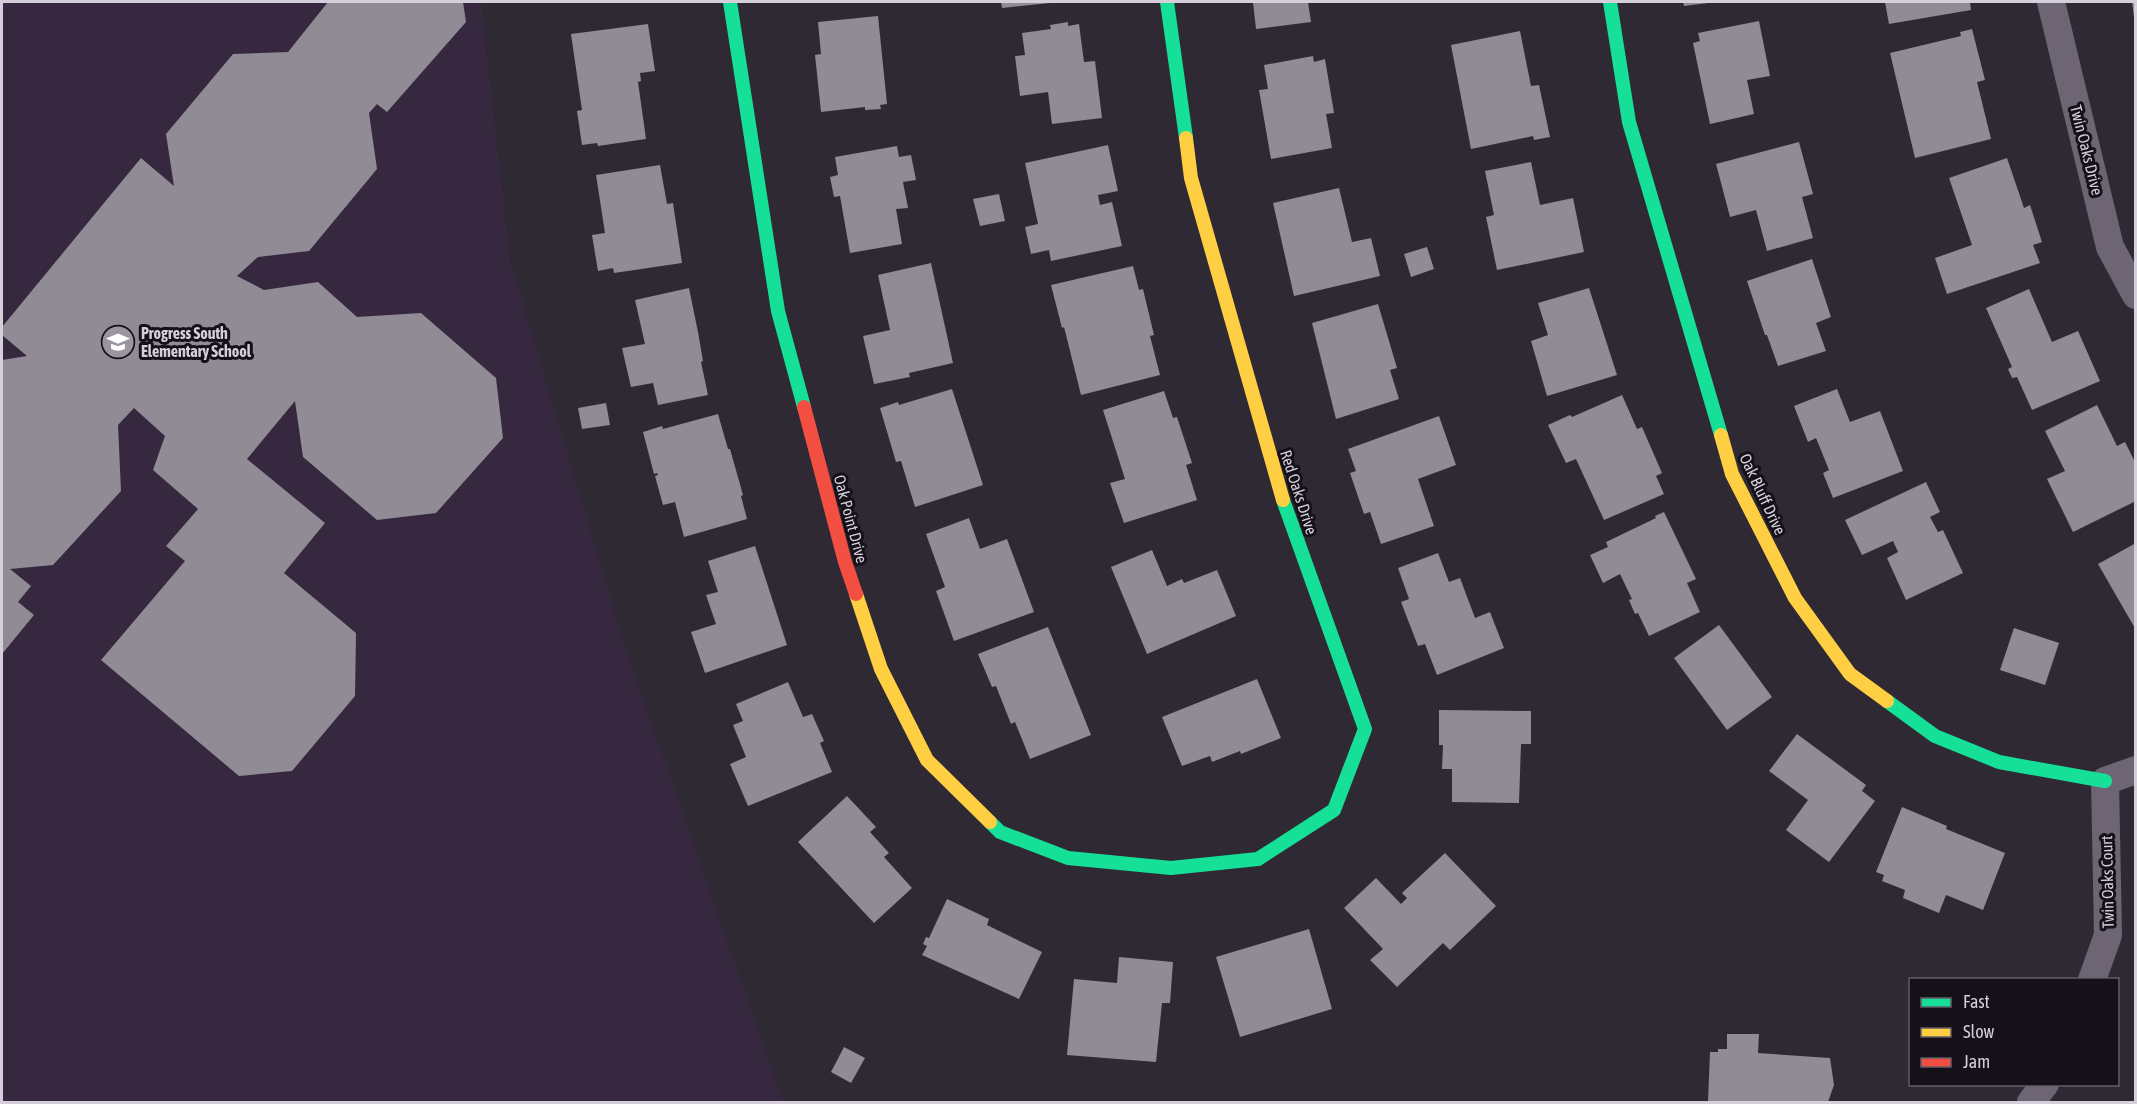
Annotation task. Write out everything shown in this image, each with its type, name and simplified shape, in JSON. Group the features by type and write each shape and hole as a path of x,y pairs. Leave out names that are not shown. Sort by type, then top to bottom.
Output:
{"street":[{"name":"Oak Point Drive","path":"730,2 778,311 845,562 880,669 927,760 1000,832 1068,858 1171,868"},
{"name":"Red Oaks Drive","path":"1167,2 1191,178 1282,497 1365,729 1334,810 1258,859 1171,868"},
{"name":"Oak Bluff Drive","path":"1610,2 1629,122 1732,474 1795,598 1850,674 1935,736 1999,762 2105,781"},
{"name":"Twin Oaks Drive","path":"2051,2 2110,247 2136,295"},
{"path":"2105,781 2136,770"},
{"name":"Twin Oaks Court","path":"2093,978 2108,935 2105,781"},
{"path":"2031,1102 2043,1086"}],"shaded area":[{"path":"2,2 481,2 510,260 624,644 783,1102 2,1102"}],"building":[{"path":"328,2 463,2 466,22 387,112 377,104 369,113 377,169 309,251 258,257 237,276 264,290 318,282 357,317 421,313 496,378 503,438 436,513 377,520 303,457 295,401 247,459 325,523 284,573 356,633 355,696 292,771 239,776 101,660 185,561 166,546 198,509 153,470 165,436 134,408 118,425 121,491 53,565 10,569 31,586 18,602 34,615 2,654 2,360 27,356 2,335 2,327 141,158 174,186 166,134 233,54 288,52"},
{"path":"1001,2 1050,2 1050,3 1002,8"},
{"path":"1253,2 1308,2 1311,22 1256,29"},
{"path":"1683,2 1708,2 1708,3 1684,6"},
{"path":"1885,2 1970,2 1971,10 1889,24"},
{"path":"2132,2 2136,2 2136,16 2134,17"},
{"path":"878,16 887,104 880,105 881,109 865,110 865,107 821,112 815,55 821,54 818,22"},
{"path":"1759,21 1770,76 1747,80 1754,114 1710,124 1693,43 1700,41 1698,33"},
{"path":"1068,22 1068,26 1079,24 1084,62 1095,61 1102,118 1052,124 1048,92 1020,96 1015,56 1025,55 1022,33 1051,29 1050,25"},
{"path":"648,24 655,71 640,73 641,81 638,82 646,139 598,146 597,143 582,145 577,111 582,110 571,34"},
{"path":"1972,29 1985,80 1977,82 1991,139 1915,158 1890,53 1961,36 1960,32"},
{"path":"1520,31 1531,86 1539,85 1550,137 1534,140 1533,136 1471,149 1451,45"},
{"path":"1313,56 1314,62 1325,59 1334,113 1326,114 1332,148 1271,159 1259,90 1268,89 1264,65"},
{"path":"1799,142 1813,194 1802,197 1813,238 1767,251 1756,210 1730,217 1716,164"},
{"path":"1108,145 1118,191 1098,195 1100,205 1112,202 1122,246 1051,261 1049,250 1031,254 1025,227 1038,224 1025,163"},
{"path":"897,146 899,157 911,155 916,180 903,182 908,208 896,209 902,244 850,253 840,196 834,197 830,177 838,175 835,157"},
{"path":"2007,158 2024,208 2030,205 2042,242 2033,245 2040,263 1947,294 1935,258 1972,245 1949,178"},
{"path":"1531,162 1540,205 1573,198 1584,252 1497,270 1486,217 1494,215 1485,171"},
{"path":"660,165 667,204 673,203 682,263 614,273 613,268 598,271 592,235 605,233 596,175"},
{"path":"1339,188 1352,242 1371,238 1380,276 1294,296 1273,203"},
{"path":"999,194 1005,221 980,226 973,199"},
{"path":"1427,247 1434,269 1411,277 1404,254"},
{"path":"1812,259 1831,317 1816,323 1826,351 1778,366 1747,281"},
{"path":"931,263 953,363 909,373 910,377 874,384 863,336 890,330 878,275"},
{"path":"1133,266 1139,290 1143,289 1154,335 1150,336 1160,375 1081,395 1051,285"},
{"path":"689,288 708,395 658,405 653,383 631,387 622,348 645,344 635,300"},
{"path":"1589,288 1617,375 1547,396 1531,341 1548,335 1538,303"},
{"path":"2029,289 2052,342 2078,331 2100,381 2032,410 2017,377 2012,378 2008,369 2012,367 1986,308"},
{"path":"1378,304 1397,368 1390,370 1399,399 1336,419 1312,323"},
{"path":"952,389 983,485 915,507 901,461 896,462 880,408 898,402 899,405"},
{"path":"1837,389 1850,422 1880,411 1903,471 1833,498 1823,473 1829,470 1816,438 1808,442 1794,406"},
{"path":"1164,391 1173,418 1177,417 1192,463 1186,465 1197,500 1124,523 1110,483 1125,479 1103,410"},
{"path":"1622,395 1637,429 1642,427 1662,473 1656,476 1664,494 1604,520 1576,459 1566,463 1548,425"},
{"path":"606,403 610,425 582,429 578,408"},
{"path":"2097,405 2117,446 2125,442 2136,464 2136,501 2073,532 2047,479 2065,471 2045,431"},
{"path":"718,414 743,495 741,496 747,519 684,537 675,502 663,505 655,476 658,475 654,474 643,432"},
{"path":"1439,416 1456,465 1418,479 1434,526 1381,544 1370,512 1364,514 1350,473 1356,471 1348,449"},
{"path":"1926,482 1940,512 1930,517 1938,532 1943,530 1963,573 1906,600 1887,558 1898,552 1893,541 1862,555 1845,520"},
{"path":"1664,512 1696,579 1687,583 1700,612 1649,636 1638,613 1635,614 1629,600 1632,599 1620,574 1603,583 1590,555 1608,547 1606,542"},
{"path":"969,518 980,549 1007,539 1034,612 954,641 936,591 945,587 926,534"},
{"path":"2136,543 2136,630 2098,564"},
{"path":"755,546 787,645 705,673 691,632 716,624 706,595 718,592 708,561"},
{"path":"1152,550 1167,586 1182,579 1184,583 1217,570 1236,616 1147,654 1111,567"},
{"path":"1438,553 1449,582 1460,578 1475,618 1490,612 1504,648 1437,675 1425,644 1418,646 1401,602 1409,599 1398,568"},
{"path":"1719,625 1772,697 1727,730 1674,658"},
{"path":"1048,627 1091,735 1030,759 1015,722 1011,724 996,686 992,687 978,654"},
{"path":"2014,628 2059,643 2045,685 2000,670"},
{"path":"1257,679 1281,738 1241,754 1240,751 1212,762 1210,756 1182,766 1162,717"},
{"path":"788,682 803,717 812,714 824,741 820,743 832,772 748,806 730,764 746,757 733,725 743,721 736,704"},
{"path":"1439,710 1531,711 1531,744 1521,744 1519,803 1452,802 1452,769 1442,769 1443,745 1439,745"},
{"path":"1797,734 1866,785 1862,791 1875,801 1829,862 1786,830 1808,800 1769,771"},
{"path":"847,796 876,827 870,832 889,853 884,857 912,888 874,923 798,842"},
{"path":"1902,807 1947,826 1946,829 2005,853 1983,910 1946,895 1939,913 1903,898 1905,890 1882,881 1884,875 1876,872"},
{"path":"1445,853 1496,906 1450,950 1443,943 1397,987 1370,960 1383,949 1344,908 1376,878 1401,904 1407,898 1402,893"},
{"path":"947,899 989,919 987,925 1042,952 1019,999 922,955 927,946 923,944 926,937 929,938"},
{"path":"1309,929 1332,1009 1240,1037 1216,957"},
{"path":"1119,957 1173,962 1170,1003 1162,1003 1156,1062 1067,1055 1074,979 1117,983"},
{"path":"1727,1034 1759,1034 1758,1053 1830,1058 1834,1085 1828,1102 1708,1102 1710,1052 1727,1049"},
{"path":"844,1047 865,1058 851,1083 831,1072"}],"traffic: fast":[{"path":"730,2 778,311 804,407"},
{"path":"1167,2 1186,138"},
{"path":"1610,2 1629,122 1721,435"},
{"path":"990,822 1000,832 1068,858 1171,868 1258,859 1334,810 1365,729 1283,500"},
{"path":"1887,701 1935,736 1999,762 2105,781"}],"traffic: slow":[{"path":"1186,138 1191,178 1283,500"},
{"path":"1721,435 1732,474 1795,598 1850,674 1887,701"},
{"path":"856,594 881,669 927,760 990,822"}],"traffic: jam":[{"path":"804,407 845,562 856,594"}],"place":[{"name":"Progress South Elementary School","path":"118,342"}]}
